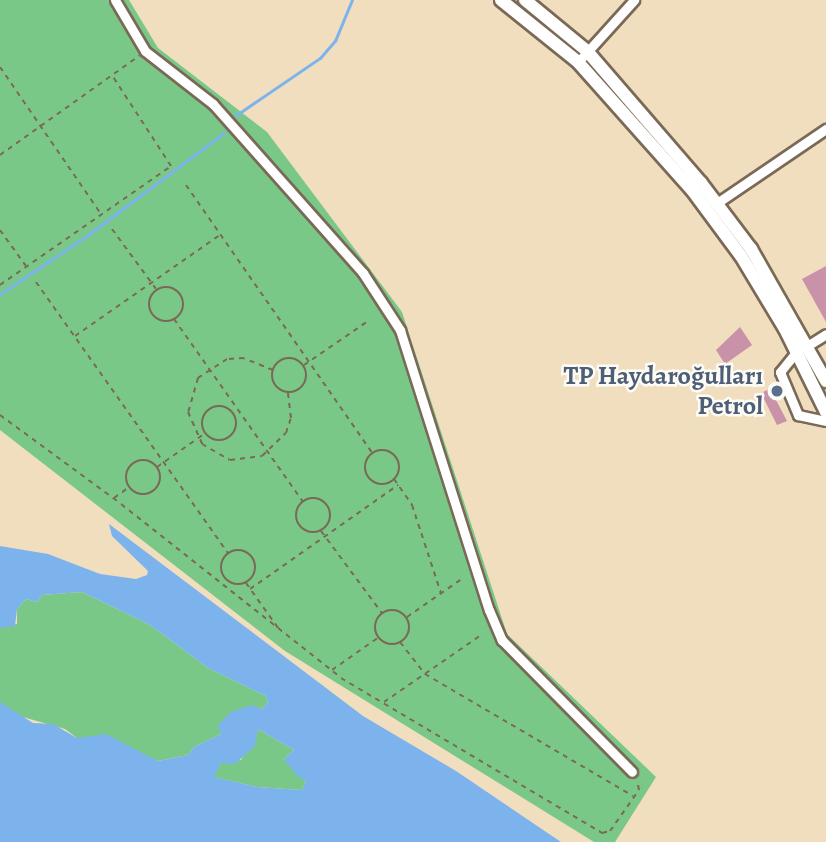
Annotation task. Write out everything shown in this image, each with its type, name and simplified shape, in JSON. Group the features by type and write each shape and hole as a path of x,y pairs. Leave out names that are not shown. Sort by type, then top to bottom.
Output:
{"main road":[{"path":"501,0 578,62 692,190 741,256 826,381"},
{"path":"524,0 587,51 717,203 751,249 802,348 826,412"}],"street":[{"path":"115,0 145,51 213,104 363,273 400,330 489,610 502,640 632,772"},
{"path":"578,62 634,0"},
{"path":"717,203 826,130"},
{"path":"826,334 802,348 780,372 798,415 826,421"}],"path":[{"path":"0,155 145,51"},
{"path":"0,67 102,214"},
{"path":"0,285 167,170 171,162 112,75"},
{"path":"186,185 372,453"},
{"path":"112,229 156,290"},
{"path":"0,230 26,266"},
{"path":"74,337 220,234"},
{"path":"36,282 228,553"},
{"path":"166,287 180,294 183,305 174,319 162,320 153,314 150,299 156,290 166,287"},
{"path":"174,319 211,366 303,502"},
{"path":"303,366 368,321"},
{"path":"273,370 244,358 211,366 190,394 188,412 198,438 214,454 230,460 246,460 270,451 286,433 291,418 288,392"},
{"path":"273,370 289,359 303,366"},
{"path":"288,392 304,382 303,366"},
{"path":"273,370 276,386 288,392"},
{"path":"224,407 233,413 234,430 226,438 215,439 205,433 202,423 209,409 224,407"},
{"path":"0,415 113,498 284,636 331,670 602,833 610,831 640,786 632,772"},
{"path":"157,468 205,433"},
{"path":"372,453 387,451 396,458 398,468 394,479"},
{"path":"372,453 365,467 368,477 378,483 394,479"},
{"path":"148,461 157,468 158,484 150,492 139,494 129,487 126,477 133,463 148,461"},
{"path":"394,479 412,506 441,593"},
{"path":"250,590 398,485"},
{"path":"113,498 129,487"},
{"path":"313,498 327,506 328,522 320,530 309,532 300,526 297,510 303,502 313,498"},
{"path":"320,530 382,613"},
{"path":"238,550 252,558 253,574 245,582 234,583 224,577 221,567 228,553 238,550"},
{"path":"406,617 460,580"},
{"path":"245,582 284,636"},
{"path":"392,610 406,617 408,634 400,642 388,643 379,637 376,622 382,613 392,610"},
{"path":"383,703 481,635"},
{"path":"331,670 379,637"},
{"path":"400,642 425,674 634,796"}],"green space":[{"path":"0,0 129,0 158,48 267,132 402,312 507,634 656,777 615,842 594,842 285,651 0,430"},
{"path":"82,592 150,625 208,668 266,696 268,703 261,709 249,706 220,723 221,734 194,747 188,755 158,761 118,743 77,738 65,729 16,715 0,702 0,628 17,624 17,609 26,599 37,602 42,595"},
{"path":"258,729 294,750 284,759 306,780 302,790 257,787 213,777 221,763 241,760"}],"water":[{"path":"109,524 363,716 456,771 561,842 0,842 0,702 33,723 53,724 77,738 106,734 158,761 188,755 194,747 221,734 218,725 231,712 252,705 261,709 268,703 266,696 208,668 150,625 82,592 42,595 37,602 26,599 17,609 15,626 0,628 0,546 48,554 100,574 136,579 147,575 148,571 112,536","holes":["258,729 294,750 284,759 298,777 306,780 302,790 257,787 214,777 221,763 235,764 255,746"]}],"building":[{"path":"826,266 826,322 802,279"},
{"path":"740,327 752,345 725,364 716,350"},
{"path":"778,385 782,395 775,398 787,421 777,425 761,393"}],"waterway":[{"path":"235,116 320,58 335,41 352,0"},
{"path":"0,294 88,235 224,133"}],"place":[{"name":"TP Haydaroğulları Petrol","path":"777,391"}]}
